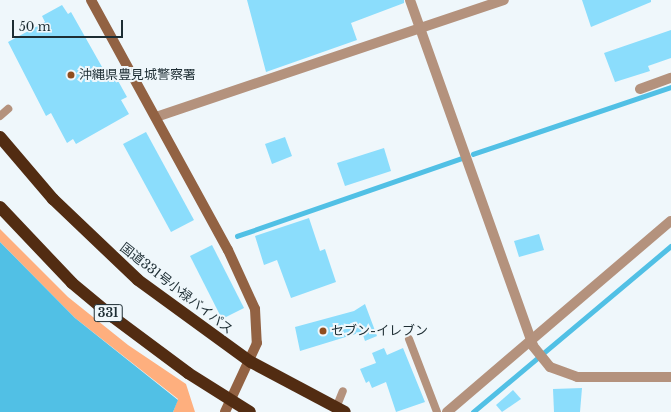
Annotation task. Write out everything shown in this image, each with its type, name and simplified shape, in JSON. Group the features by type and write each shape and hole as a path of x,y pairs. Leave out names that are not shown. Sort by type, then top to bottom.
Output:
{"highway":[{"name":"国道331号小禄バイパス","path":"0,137 93,241 144,285 251,362 341,410"},
{"name":"331","path":"0,207 95,302 231,401 250,412"}],"street":[{"path":"91,0 228,250 255,309 257,343 251,362 225,412"},
{"path":"410,0 531,344 546,362 562,374 577,378 671,377"},
{"path":"156,117 504,0"},
{"path":"640,88 671,78"},
{"path":"447,412 531,344 671,221"}],"lane":[{"path":"0,116 8,109"},
{"path":"409,339 436,412"},
{"path":"341,410 343,391"}],"shaded area":[{"path":"0,229 68,297 128,345 186,384 195,412 173,412 178,399 75,318 0,242"}],"water":[{"path":"0,242 75,318 178,400 173,412 0,412"}],"building":[{"path":"247,0 404,0 404,3 351,23 357,40 266,72"},
{"path":"582,0 651,0 651,2 591,27"},
{"name":"沖縄県豊見城警察署","path":"62,5 68,14 71,12 106,74 112,70 127,97 121,100 129,114 76,144 73,139 67,143 51,113 46,116 8,42 45,22 42,16"},
{"path":"671,30 671,58 648,66 650,71 615,82 604,53"},
{"path":"146,132 194,220 171,232 123,144"},
{"path":"285,137 292,156 272,164 265,144"},
{"path":"384,148 391,171 345,186 337,163"},
{"path":"309,218 320,251 325,249 336,282 291,298 277,260 264,265 255,236"},
{"path":"539,234 544,250 519,257 514,241"},
{"path":"212,245 244,308 222,319 190,256"},
{"name":"セブン-イレブン","path":"365,304 377,336 365,341 362,332 300,351 295,327 354,311"},
{"path":"384,348 387,355 403,348 425,402 396,412 386,382 372,388 369,381 366,383 360,369 376,363 372,353"},
{"path":"582,388 580,412 554,412 553,389"},
{"path":"513,390 521,399 502,412 496,405"}],"waterway":[{"path":"473,154 671,87"},
{"path":"237,236 462,158"},
{"path":"473,412 671,246"}],"place":[{"name":"沖縄県豊見城警察署","path":"71,75"},
{"name":"セブン-イレブン","path":"323,331"}]}
